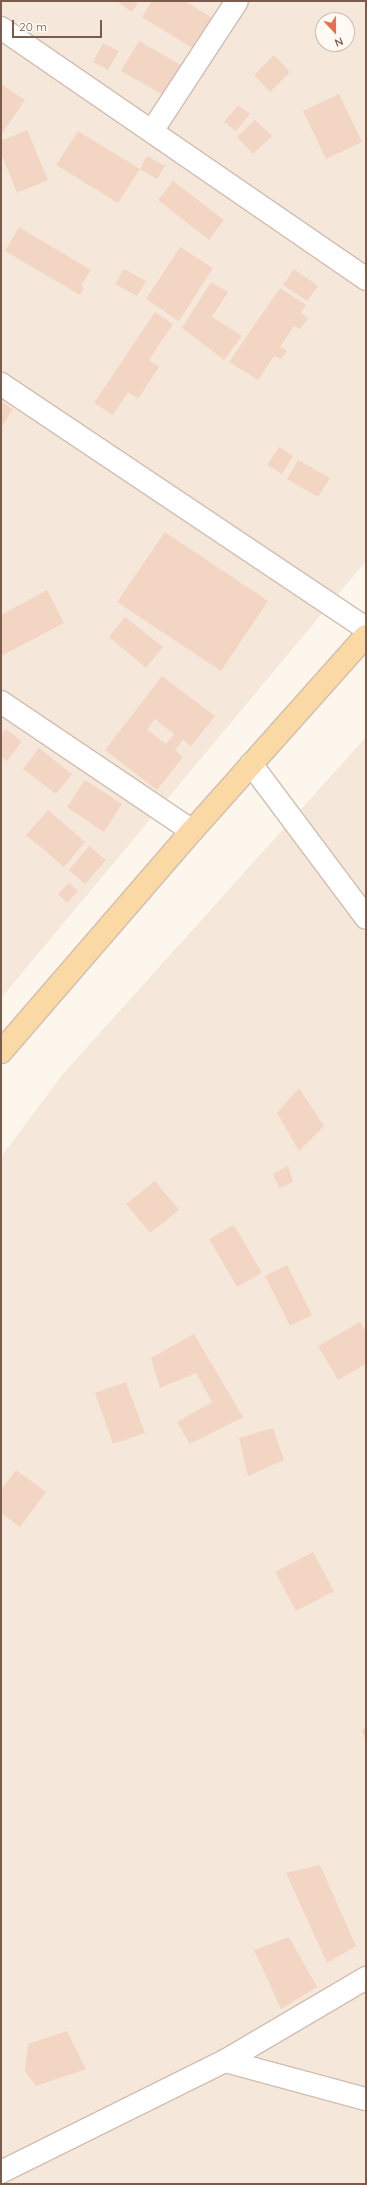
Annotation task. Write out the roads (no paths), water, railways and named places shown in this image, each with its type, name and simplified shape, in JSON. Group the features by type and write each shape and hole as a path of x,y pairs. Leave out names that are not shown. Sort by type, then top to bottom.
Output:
{"main road":[{"path":"1,1052 192,830 366,636"}],"street":[{"path":"152,132 237,1"},
{"path":"1,28 366,279"},
{"path":"1,384 366,628"},
{"path":"1,702 192,830"},
{"path":"252,764 358,896 366,918"},
{"path":"1,2172 225,2060 366,1978"},
{"path":"225,2060 366,2099"}]}
